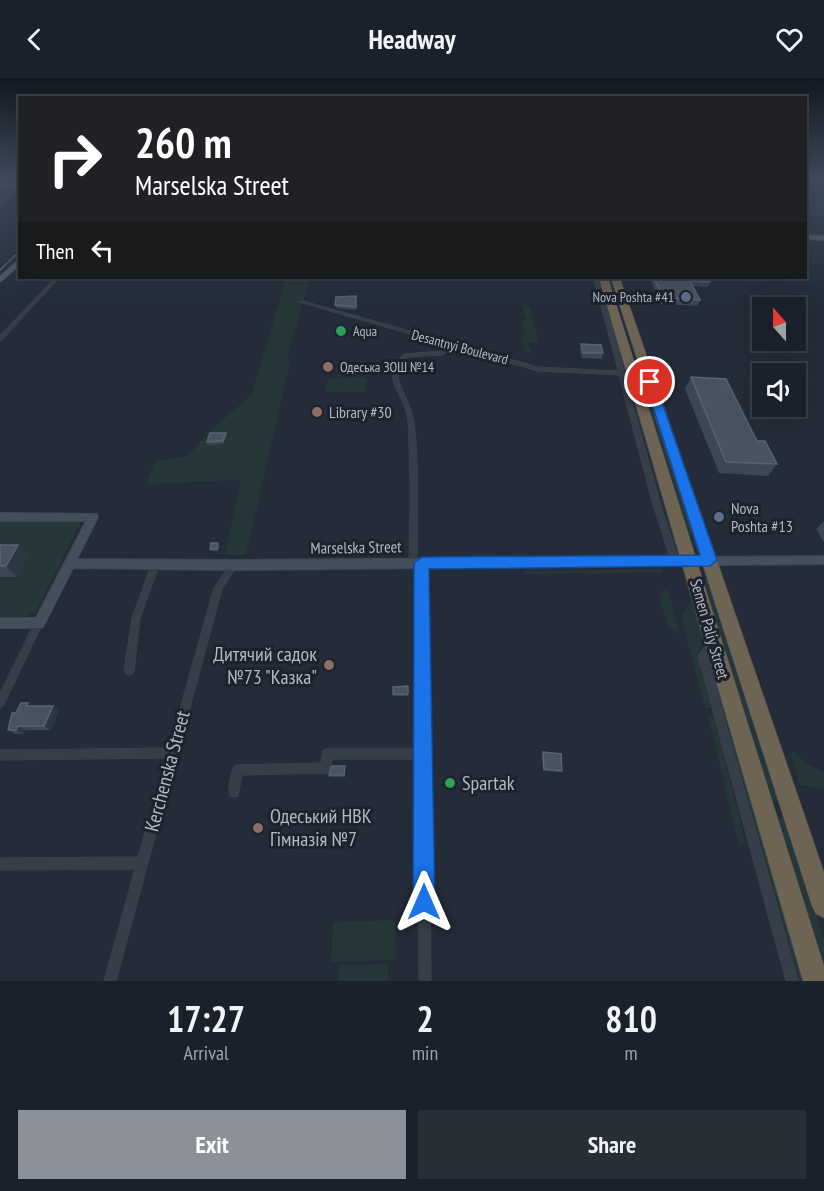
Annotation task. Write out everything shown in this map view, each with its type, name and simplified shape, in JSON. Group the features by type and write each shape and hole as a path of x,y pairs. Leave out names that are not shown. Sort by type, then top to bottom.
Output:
{"highway":[{"name":"Semen Paliy Street","path":"614,288 642,381 713,642 816,981"},
{"name":"Semen Paliy Street","path":"692,560 793,810 824,906"},
{"path":"764,807 793,810"}],"main road":[{"path":"807,237 824,238"},
{"path":"0,280 18,263"}],"street":[{"path":"0,339 56,279"},
{"path":"596,279 657,505 692,560"},
{"name":"Desantnyi Boulevard","path":"301,302 455,347 544,370 622,373"},
{"path":"425,981 423,754 418,563 410,415 396,387 395,372 406,355 442,353 455,347"},
{"path":"0,517 93,517 0,703"},
{"name":"Marselska Street","path":"69,563 234,565 824,560"},
{"path":"129,671 136,618 156,563"},
{"name":"Kerchenska Street","path":"110,981 218,588 234,565"},
{"path":"0,624 39,623"},
{"path":"713,642 702,656 792,981"},
{"path":"0,755 172,753"},
{"path":"234,792 238,770 326,768 327,754 423,754"},
{"path":"0,864 143,862"}],"shaded area":[{"path":"286,279 310,279 288,354 290,363 246,555 225,555 241,480 146,484 155,461 188,456 208,433 252,394"},
{"path":"521,304 529,305 539,342 528,343 532,352 525,353 520,336 525,336 521,320 527,320"},
{"path":"367,377 366,392 325,392 328,378"},
{"path":"642,383 646,383 694,535 689,535"},
{"path":"0,519 78,519 81,522 36,611 24,618 0,618"},
{"path":"662,569 663,573 522,574 524,571"},
{"path":"702,578 709,578 781,802 771,801"},
{"path":"664,590 668,591 680,634 669,626 659,597"},
{"path":"692,600 705,638 697,655 711,708 705,708 681,616"},
{"path":"709,652 805,981 798,981 707,659"},
{"path":"708,716 715,719 746,846 739,845"},
{"path":"790,753 795,753 809,765 824,772 824,788 800,785"},
{"path":"776,818 785,818 824,938 824,971"},
{"path":"395,920 396,960 331,962 333,922"},
{"path":"388,964 388,981 339,981 339,965"}],"building":[{"path":"654,279 708,279 710,282 690,281 700,300 663,298"},
{"path":"356,296 356,307 335,305 336,297"},
{"path":"581,344 601,345 603,353 583,353"},
{"path":"691,377 726,379 757,441 765,441 777,464 726,462"},
{"path":"210,433 226,433 223,441 207,442"},
{"path":"211,543 218,543 217,549 210,549"},
{"path":"0,545 18,545 6,566 0,566"},
{"path":"408,686 408,694 393,694 393,687"},
{"path":"21,703 28,703 26,706 53,706 44,726 18,726 16,730 8,730 12,713 16,713"},
{"path":"543,752 561,754 562,771 544,769"},
{"path":"332,766 345,766 344,775 329,775"}],"tram line":[{"path":"0,270 18,253"}],"place":[{"name":"Nova Poshta #41","path":"686,297"},
{"name":"Aqua","path":"341,331"},
{"name":"Одеська ЗОШ №14","path":"328,367"},
{"name":"Library #30","path":"317,412"},
{"name":"Nova Poshta #13","path":"719,517"},
{"name":"Дитячий садок №73 \"Казка\"","path":"329,665"},
{"name":"Spartak","path":"450,783"},
{"name":"Одеський НВК Гімназія №7","path":"258,828"}],"route":[{"path":"424,902 422,563 710,560 650,382"}]}
